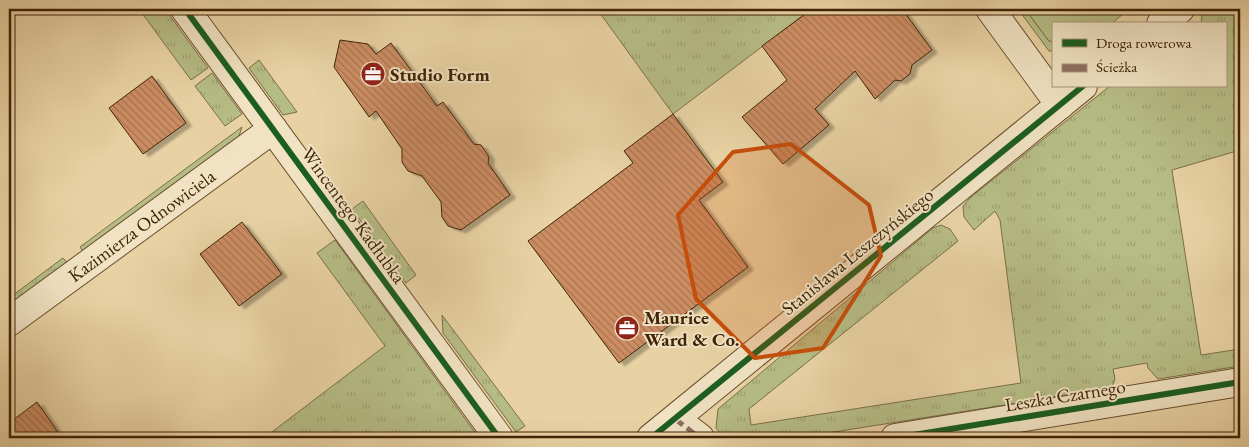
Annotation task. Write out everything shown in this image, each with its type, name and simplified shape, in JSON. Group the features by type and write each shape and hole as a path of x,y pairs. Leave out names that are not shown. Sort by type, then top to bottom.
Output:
{"street":[{"name":"Wincentego Kadłubka","path":"185,9 500,438"},
{"path":"990,9 1060,105"},
{"path":"1164,22 1180,9"},
{"name":"Stanisława Leszczyńskiego","path":"651,438 1081,88"},
{"name":"Kazimierza Odnowiciela","path":"9,322 273,129"},
{"name":"Leszka Czarnego","path":"895,438 1240,382"},
{"path":"675,419 700,438"}],"highlighted area":[{"path":"791,144 869,205 881,256 823,348 755,358 696,299 678,215 733,152"}],"green space":[{"path":"139,9 165,9 208,68 191,80"},
{"path":"597,9 812,9 673,114"},
{"path":"1018,9 1025,9 1049,41 1052,42 1052,51 1049,51"},
{"path":"1025,9 1129,9 1113,22 1052,22 1052,42 1049,41"},
{"path":"1209,9 1240,9 1240,150 1172,170 1201,355 1240,349 1240,366 1158,379 1148,368 1147,363 1113,369 1115,379 1112,387 796,438 724,438 716,428 718,409 933,228 941,225 950,229 958,241 749,409 751,425 1021,383 1000,220 995,211 974,230 964,217 963,206 971,197 1107,88 1226,88 1226,22 1201,22 1202,15"},
{"path":"259,60 297,112 283,115 249,68"},
{"path":"212,73 242,114 225,126 195,86"},
{"path":"242,127 239,136 232,144 87,251 82,250 80,247"},
{"path":"363,201 416,275 406,283 352,209"},
{"path":"335,240 479,438 264,438 385,346 317,253"},
{"path":"63,258 66,261 65,267 9,309 9,298"},
{"path":"442,315 525,426 516,432 443,333"}],"building":[{"path":"812,9 902,9 932,50 912,65 910,74 901,81 895,80 875,99 855,71 815,109 829,125 783,164 742,117 787,80 762,46"},
{"path":"340,40 368,44 376,54 391,43 437,106 443,102 474,144 481,145 489,157 488,163 510,195 461,230 448,226 442,217 441,202 422,176 408,171 402,162 402,149 376,111 369,117 334,67"},
{"path":"152,76 186,123 143,154 109,108"},
{"path":"673,114 723,182 699,200 748,267 619,363 528,241 633,163 624,151"},
{"path":"242,222 282,274 239,306 200,254"},
{"path":"37,402 62,438 9,438 9,423"}],"marked path":[{"path":"675,419 700,438"}],"cycle path":[{"path":"185,9 499,438"},
{"path":"651,438 1081,88"},
{"path":"895,438 1240,382"}],"place":[{"name":"Studio Form","path":"373,74"},
{"name":"Maurice Ward & Co.","path":"627,328"}]}
